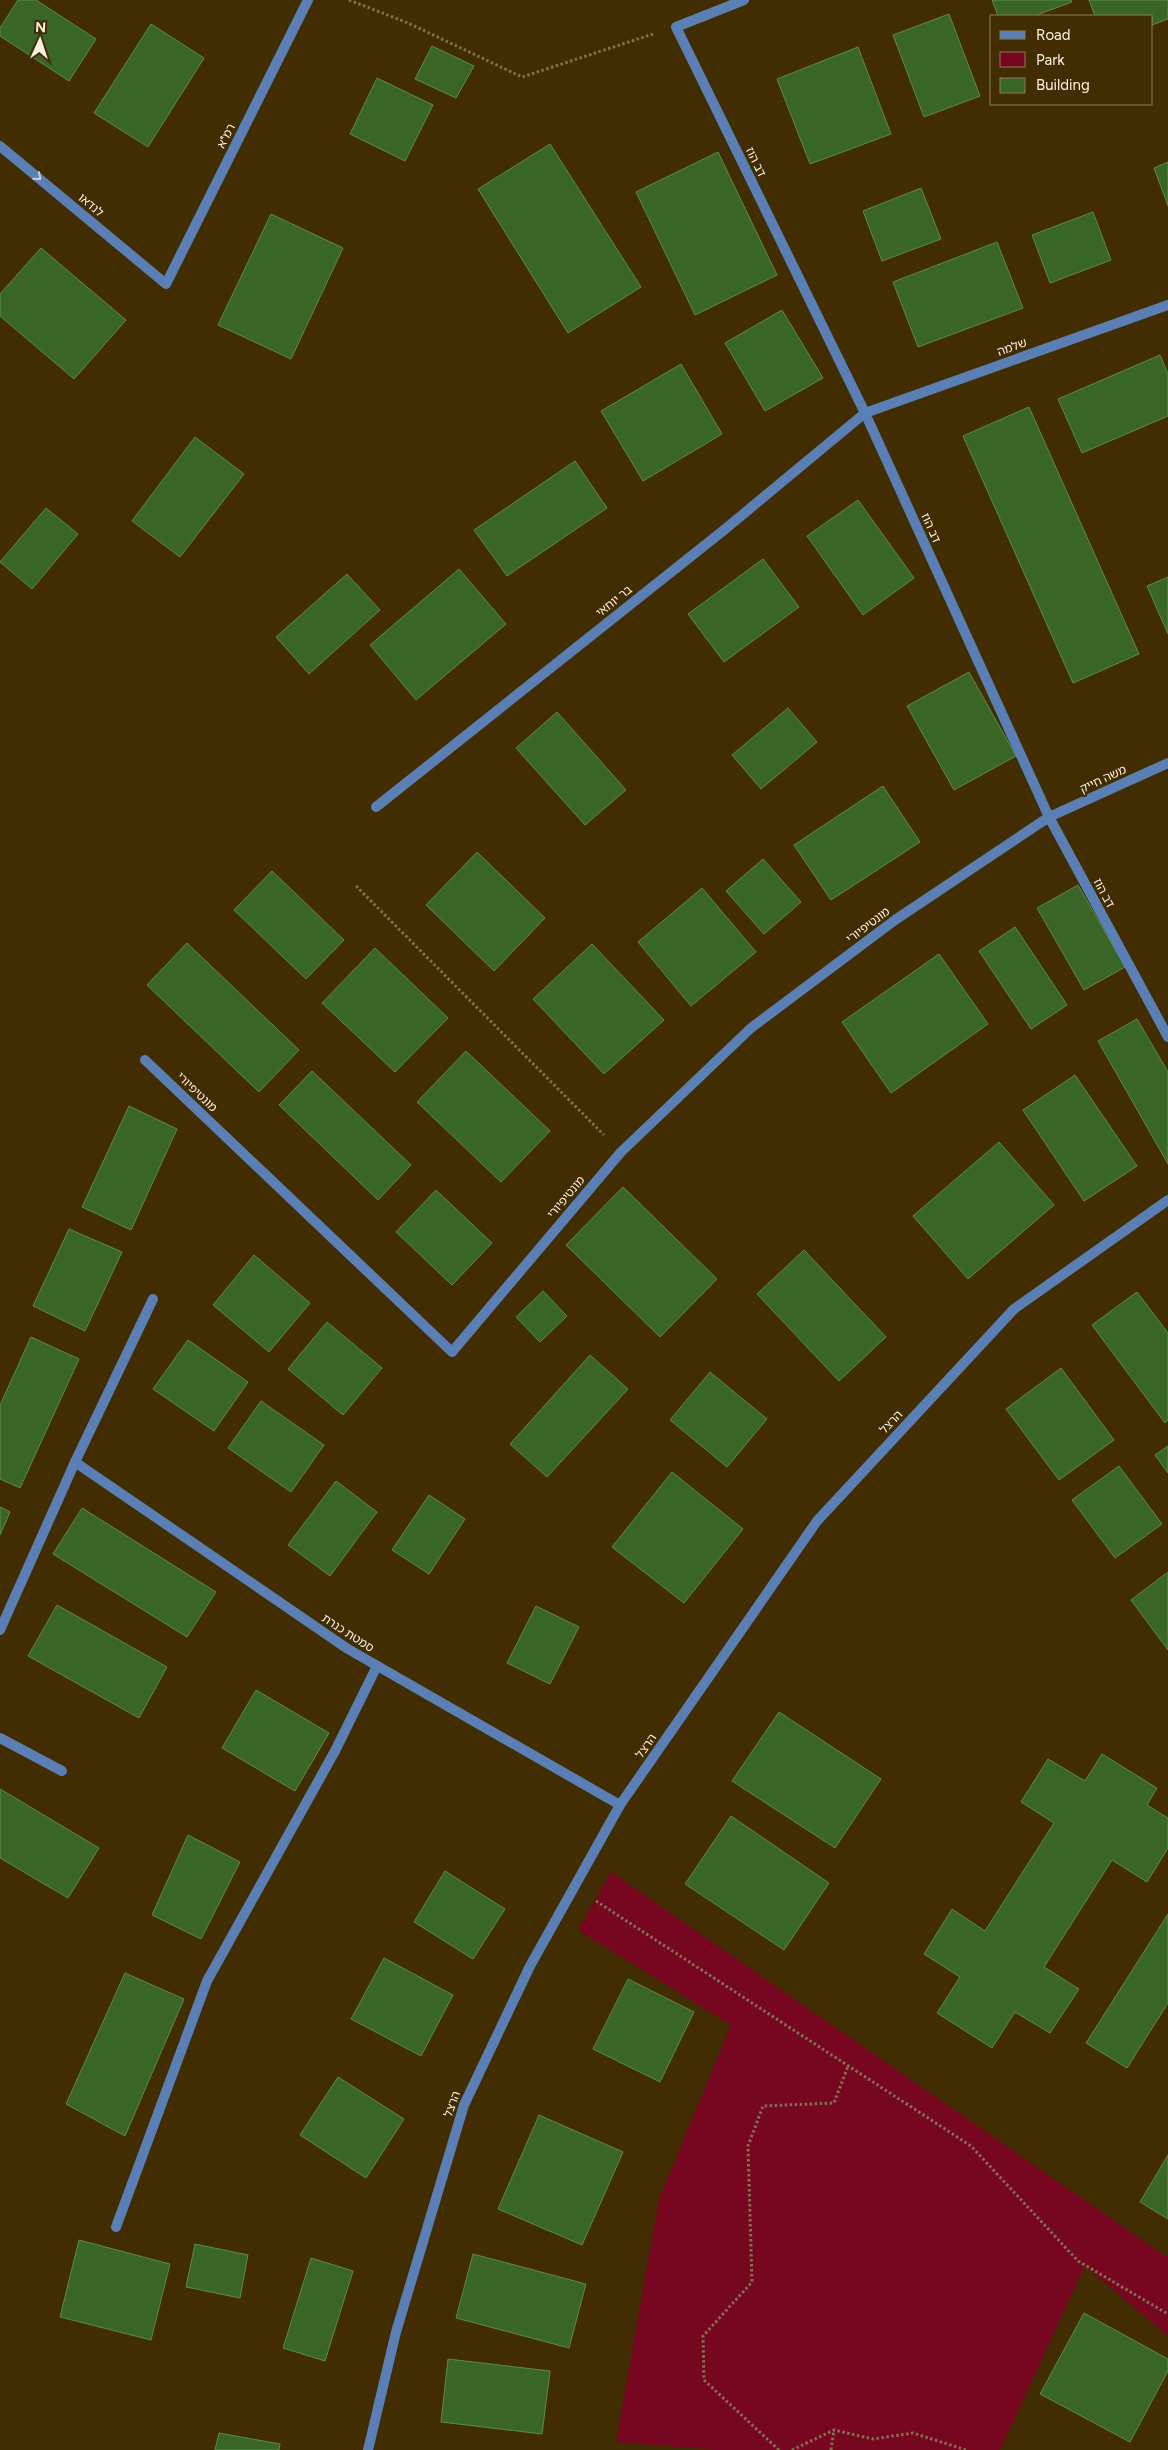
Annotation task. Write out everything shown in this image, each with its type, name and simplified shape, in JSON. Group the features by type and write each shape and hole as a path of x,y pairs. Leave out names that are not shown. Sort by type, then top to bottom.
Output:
{"street":[{"name":"רמ\"א","path":"166,284 308,0"},
{"path":"676,26 744,0"},
{"name":"דב הוז","path":"676,26 865,413 1049,817 1168,1037"},
{"name":"לנדאו","path":"0,146 166,284"},
{"name":"שלמה","path":"865,413 1168,305"},
{"name":"בר יוחאי","path":"376,807 724,530 865,413"},
{"name":"משה חייק","path":"1049,817 1168,763"},
{"name":"מונטיפיורי","path":"145,1060 452,1352 621,1152 751,1028 895,920 1049,817"},
{"name":"הרצל","path":"368,2450 396,2332 464,2105 530,1966 620,1805 817,1521 1014,1308 1168,1200"},
{"path":"0,1630 75,1462 153,1300"},
{"name":"סמטת כנרת","path":"75,1462 348,1649 620,1805"},
{"path":"116,2227 207,1981 335,1751 377,1666"},
{"path":"0,1738 62,1771"}],"path":[{"path":"349,0 408,23 522,76 676,26"},
{"path":"356,886 621,1152"},
{"path":"574,1887 971,2146 1078,2261 1168,2314"},
{"path":"779,2450 704,2380 703,2336 752,2282 748,2146 763,2106 834,2103 848,2066"},
{"path":"792,2450 834,2430 873,2439 913,2433 966,2450"},
{"path":"831,2450 834,2430"}],"green space":[{"path":"611,1872 1168,2258 1168,2336 1085,2266 1000,2450 716,2450 616,2442 659,2199 731,2025 578,1930"}],"building":[{"path":"18,0 36,0 96,39 69,81 0,36 0,28"},
{"path":"992,0 1071,0 1072,2 1037,15 998,15"},
{"path":"1089,0 1168,0 1168,19 1153,25 1153,15 1095,15"},
{"path":"949,14 980,96 924,117 893,35"},
{"path":"151,24 204,58 148,147 94,113"},
{"path":"432,46 474,66 456,98 415,79"},
{"path":"858,47 891,134 810,164 777,79"},
{"path":"377,78 433,105 405,161 350,134"},
{"path":"550,144 641,287 568,333 478,189"},
{"path":"718,152 777,275 695,315 636,192"},
{"path":"1168,162 1168,206 1154,168"},
{"path":"921,188 941,239 882,261 863,211"},
{"path":"1093,212 1111,260 1050,283 1032,235"},
{"path":"271,214 343,248 291,359 218,325"},
{"path":"997,242 1023,308 918,347 893,282"},
{"path":"41,248 126,320 74,379 0,316 0,294"},
{"path":"782,310 823,378 765,411 725,343"},
{"path":"1160,355 1168,374 1168,416 1082,453 1058,399"},
{"path":"681,364 722,434 643,481 601,411"},
{"path":"1029,407 1139,654 1073,683 963,436"},
{"path":"195,437 244,474 180,557 132,521"},
{"path":"575,461 607,508 507,576 474,530"},
{"path":"858,500 914,578 863,615 807,536"},
{"path":"46,508 78,534 32,589 0,562"},
{"path":"763,559 799,607 724,662 688,614"},
{"path":"459,569 506,624 416,700 370,645"},
{"path":"347,574 380,610 309,674 276,637"},
{"path":"1168,577 1168,634 1147,586"},
{"path":"969,672 1016,756 954,790 907,706"},
{"path":"788,708 817,742 761,789 732,755"},
{"path":"557,712 626,790 585,825 516,748"},
{"path":"883,786 920,842 831,900 794,845"},
{"path":"477,852 545,918 494,971 426,905"},
{"path":"763,859 801,902 764,934 726,891"},
{"path":"272,871 344,940 306,979 234,910"},
{"path":"1078,885 1125,967 1084,990 1037,908"},
{"path":"702,888 756,952 691,1006 638,942"},
{"path":"1015,927 1067,1005 1031,1029 979,951"},
{"path":"187,943 299,1050 259,1092 147,985"},
{"path":"592,944 664,1020 604,1074 533,999"},
{"path":"375,948 448,1018 395,1072 322,1003"},
{"path":"939,954 988,1024 891,1093 842,1022"},
{"path":"1137,1019 1168,1072 1168,1164 1098,1041"},
{"path":"466,1051 550,1131 501,1182 417,1102"},
{"path":"312,1071 411,1165 378,1200 279,1105"},
{"path":"1075,1075 1137,1166 1084,1201 1023,1110"},
{"path":"129,1106 177,1129 131,1230 82,1207"},
{"path":"999,1142 1054,1205 968,1279 913,1216"},
{"path":"623,1187 717,1279 660,1337 566,1245"},
{"path":"436,1190 492,1243 452,1285 396,1232"},
{"path":"69,1229 122,1252 85,1331 33,1306"},
{"path":"804,1250 886,1337 839,1381 757,1294"},
{"path":"254,1255 310,1303 269,1352 213,1305"},
{"path":"543,1291 567,1316 540,1342 516,1317"},
{"path":"1137,1292 1168,1333 1168,1420 1165,1423 1092,1325"},
{"path":"327,1322 382,1368 343,1415 288,1369"},
{"path":"31,1337 79,1359 20,1488 0,1479 0,1405"},
{"path":"188,1340 248,1382 214,1431 153,1389"},
{"path":"590,1355 628,1389 547,1477 510,1444"},
{"path":"1061,1368 1114,1440 1059,1480 1006,1409"},
{"path":"710,1372 767,1419 727,1467 670,1420"},
{"path":"261,1401 324,1445 291,1492 228,1448"},
{"path":"1168,1446 1168,1473 1155,1455"},
{"path":"1119,1466 1162,1524 1115,1558 1072,1500"},
{"path":"672,1472 743,1529 684,1603 612,1547"},
{"path":"336,1481 377,1512 330,1576 288,1545"},
{"path":"429,1495 465,1519 429,1574 392,1550"},
{"path":"0,1507 10,1512 0,1535"},
{"path":"82,1508 216,1592 187,1637 53,1554"},
{"path":"1168,1572 1168,1650 1131,1600"},
{"path":"57,1605 167,1667 139,1718 28,1656"},
{"path":"536,1606 579,1627 550,1684 507,1663"},
{"path":"256,1690 329,1733 295,1791 222,1748"},
{"path":"779,1712 881,1779 835,1848 732,1781"},
{"path":"1102,1754 1157,1788 1147,1805 1168,1818 1168,1848 1147,1882 1112,1860 1044,1967 1079,1989 1050,2033 1015,2012 992,2048 937,2013 960,1977 924,1954 952,1909 985,1931 1054,1823 1021,1802 1048,1759 1085,1781"},
{"path":"0,1789 99,1848 68,1898 0,1858"},
{"path":"731,1816 829,1883 784,1950 685,1884"},
{"path":"188,1835 240,1862 201,1939 152,1915"},
{"path":"445,1871 505,1909 473,1959 414,1922"},
{"path":"1168,1914 1168,2003 1127,2068 1086,2043"},
{"path":"384,1958 453,1995 421,2056 351,2019"},
{"path":"125,1973 184,1999 125,2136 66,2104"},
{"path":"628,1979 694,2012 660,2082 593,2049"},
{"path":"338,2077 404,2119 366,2178 300,2135"},
{"path":"539,2115 623,2152 582,2245 498,2209"},
{"path":"1168,2155 1168,2219 1140,2202"},
{"path":"79,2240 170,2264 151,2340 60,2317"},
{"path":"195,2244 248,2255 240,2298 186,2287"},
{"path":"473,2254 586,2284 569,2348 456,2318"},
{"path":"311,2258 353,2271 325,2361 283,2348"},
{"path":"1084,2313 1168,2359 1168,2371 1130,2442 1040,2394"},
{"path":"448,2359 550,2371 542,2434 441,2422"},
{"path":"219,2433 280,2444 279,2450 215,2450"}]}
